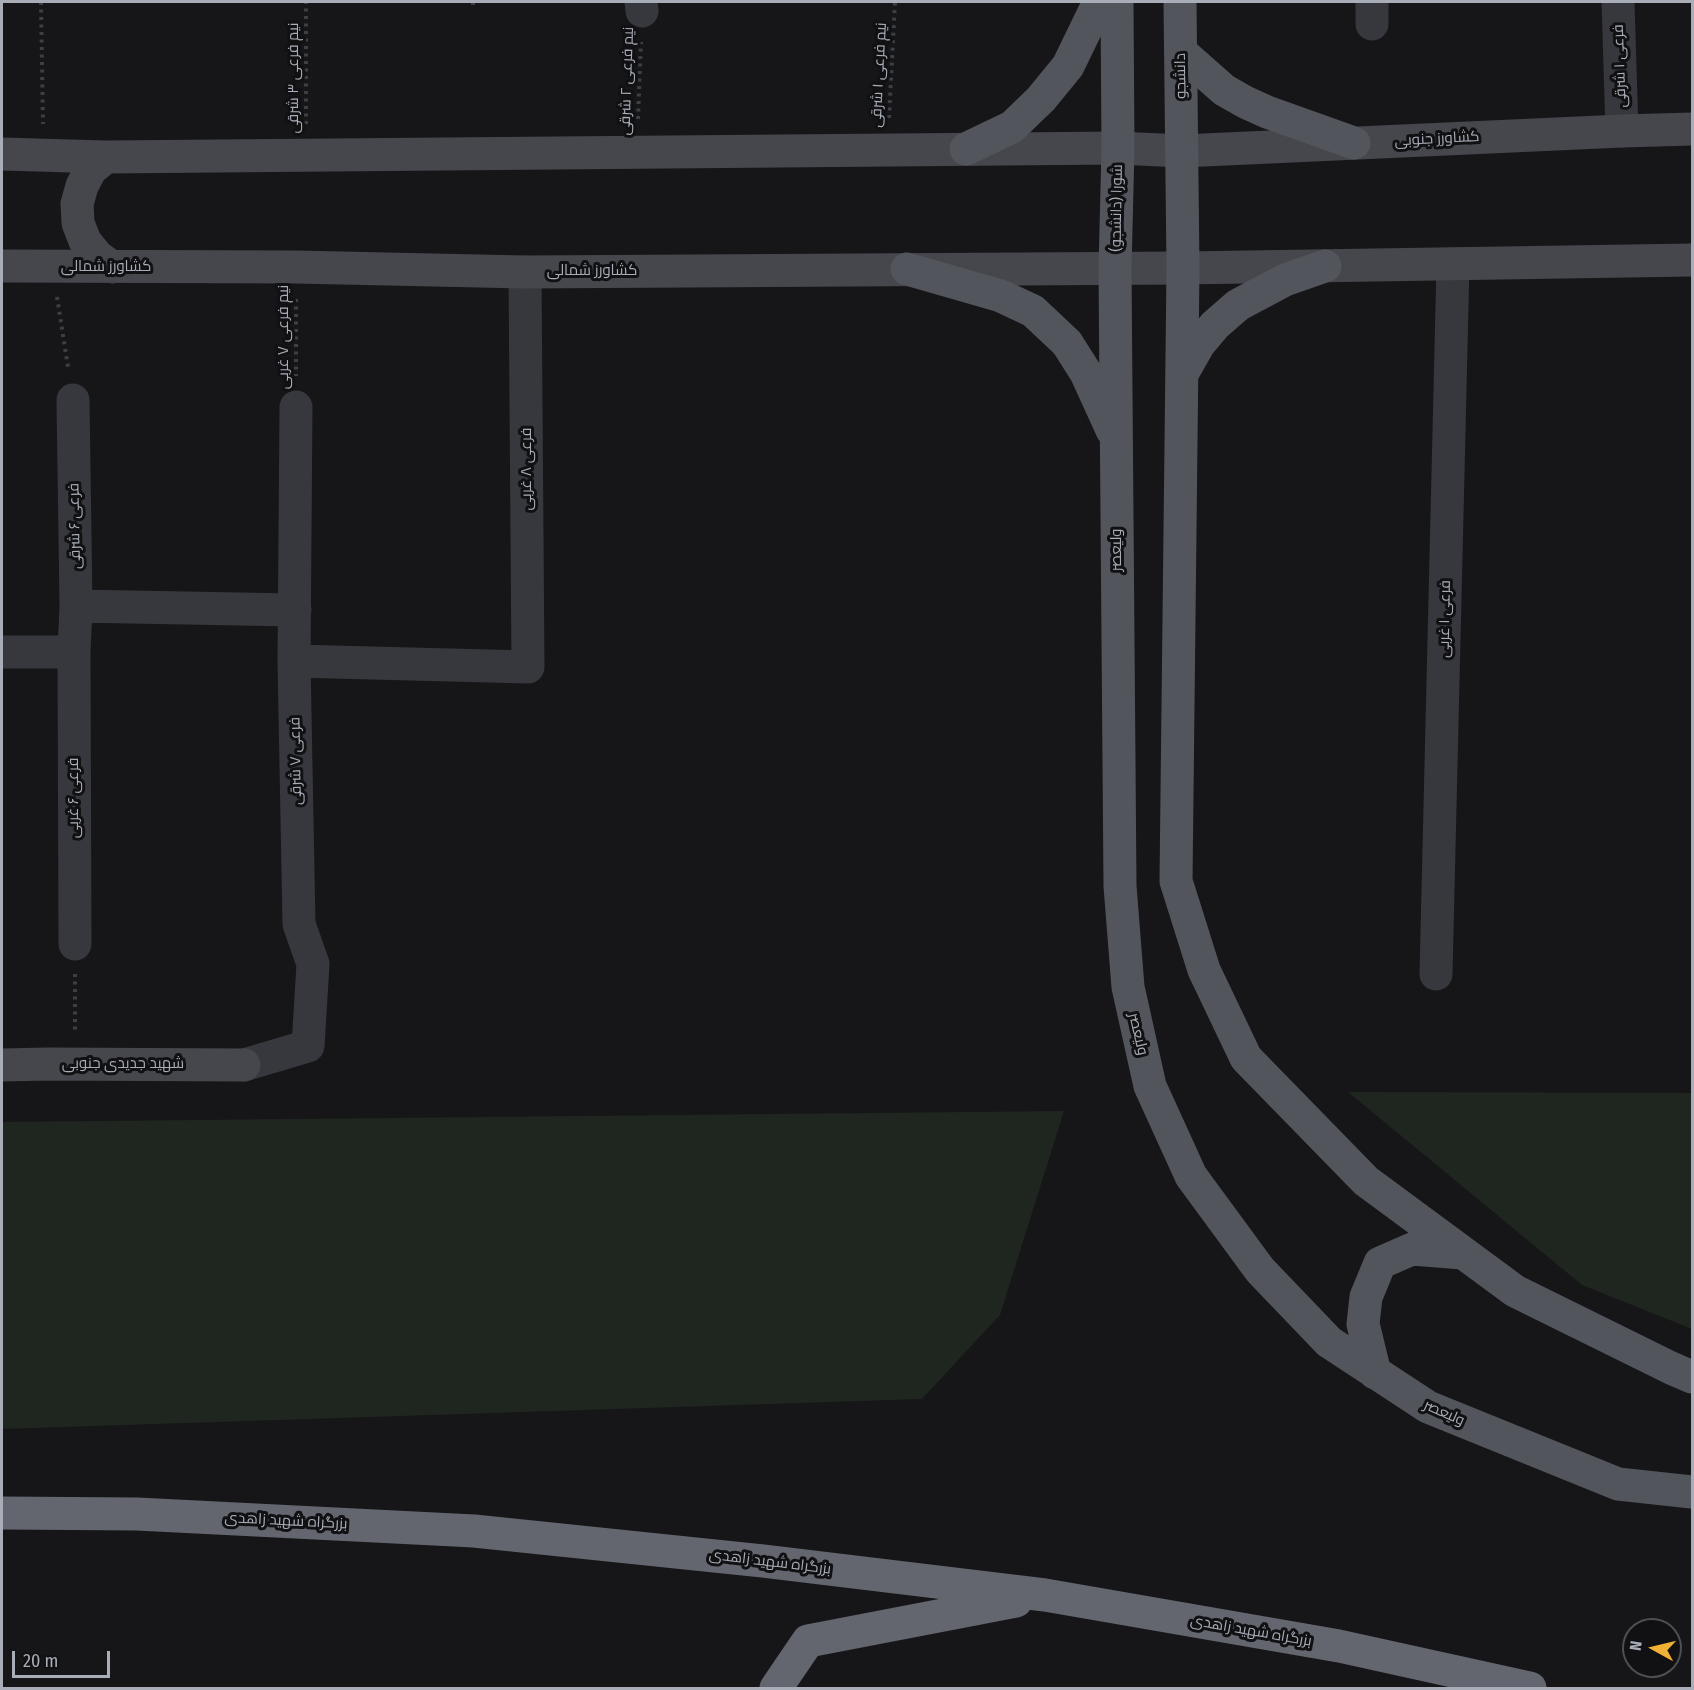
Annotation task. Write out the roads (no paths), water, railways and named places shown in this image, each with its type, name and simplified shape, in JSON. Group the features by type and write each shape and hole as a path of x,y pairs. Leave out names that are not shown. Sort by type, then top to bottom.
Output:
{"highway":[{"name":"بزرگراه شهید زاهدی","path":"2,1514 137,1514 474,1531 763,1561 1045,1595 1340,1646 1530,1689"},
{"path":"776,1689 808,1641 1045,1595"}],"main road":[{"path":"966,149 1012,127 1041,99 1068,66 1099,2"},
{"path":"1117,2 1118,147"},
{"name":"دانشجو","path":"1180,2 1182,150"},
{"path":"1181,52 1224,90 1245,102 1354,143"},
{"name":"کشاورز جنوبی","path":"1182,150 1692,129"},
{"path":"2,154 106,157 1118,147 1182,150 1183,268 1176,880 1204,970 1246,1058 1366,1181 1515,1291 1692,1377"},
{"name":"شورا (دانشجو)","path":"1115,269 1118,147"},
{"path":"106,157 91,169 82,186 77,204 78,223 85,241 97,256 112,267"},
{"path":"1183,268 1692,260"},
{"name":"کشاورز شمالی","path":"2,266 296,267 525,272 1183,268"},
{"path":"1182,374 1199,344 1215,325 1238,305 1285,280 1324,266"},
{"path":"907,269 1001,296 1033,311 1067,343 1086,373 1116,439"},
{"name":"ولیعصر","path":"1115,269 1120,886 1128,987 1150,1086 1191,1176 1260,1270 1329,1342 1428,1407 1618,1484 1692,1492"},
{"name":"شهید جدیدی جنوبی","path":"2,1065 244,1065"},
{"path":"1375,1373 1363,1324 1366,1297 1380,1263 1412,1249 1463,1253"}],"street":[{"name":"فرعی ۱ شرقی","path":"1618,2 1622,131"},
{"name":"فرعی ۱ غربی","path":"1436,974 1453,264"},
{"name":"فرعی ۸ غربی","path":"294,661 528,667 525,272"},
{"name":"فرعی ۶ شرقی","path":"74,400 76,606 74,652"},
{"name":"فرعی ۷ شرقی","path":"244,1065 308,1046 313,964 298,924 294,661 296,407"},
{"path":"76,606 295,610"},
{"path":"2,652 74,652"},
{"name":"فرعی ۶ غربی","path":"74,652 75,944"}]}
